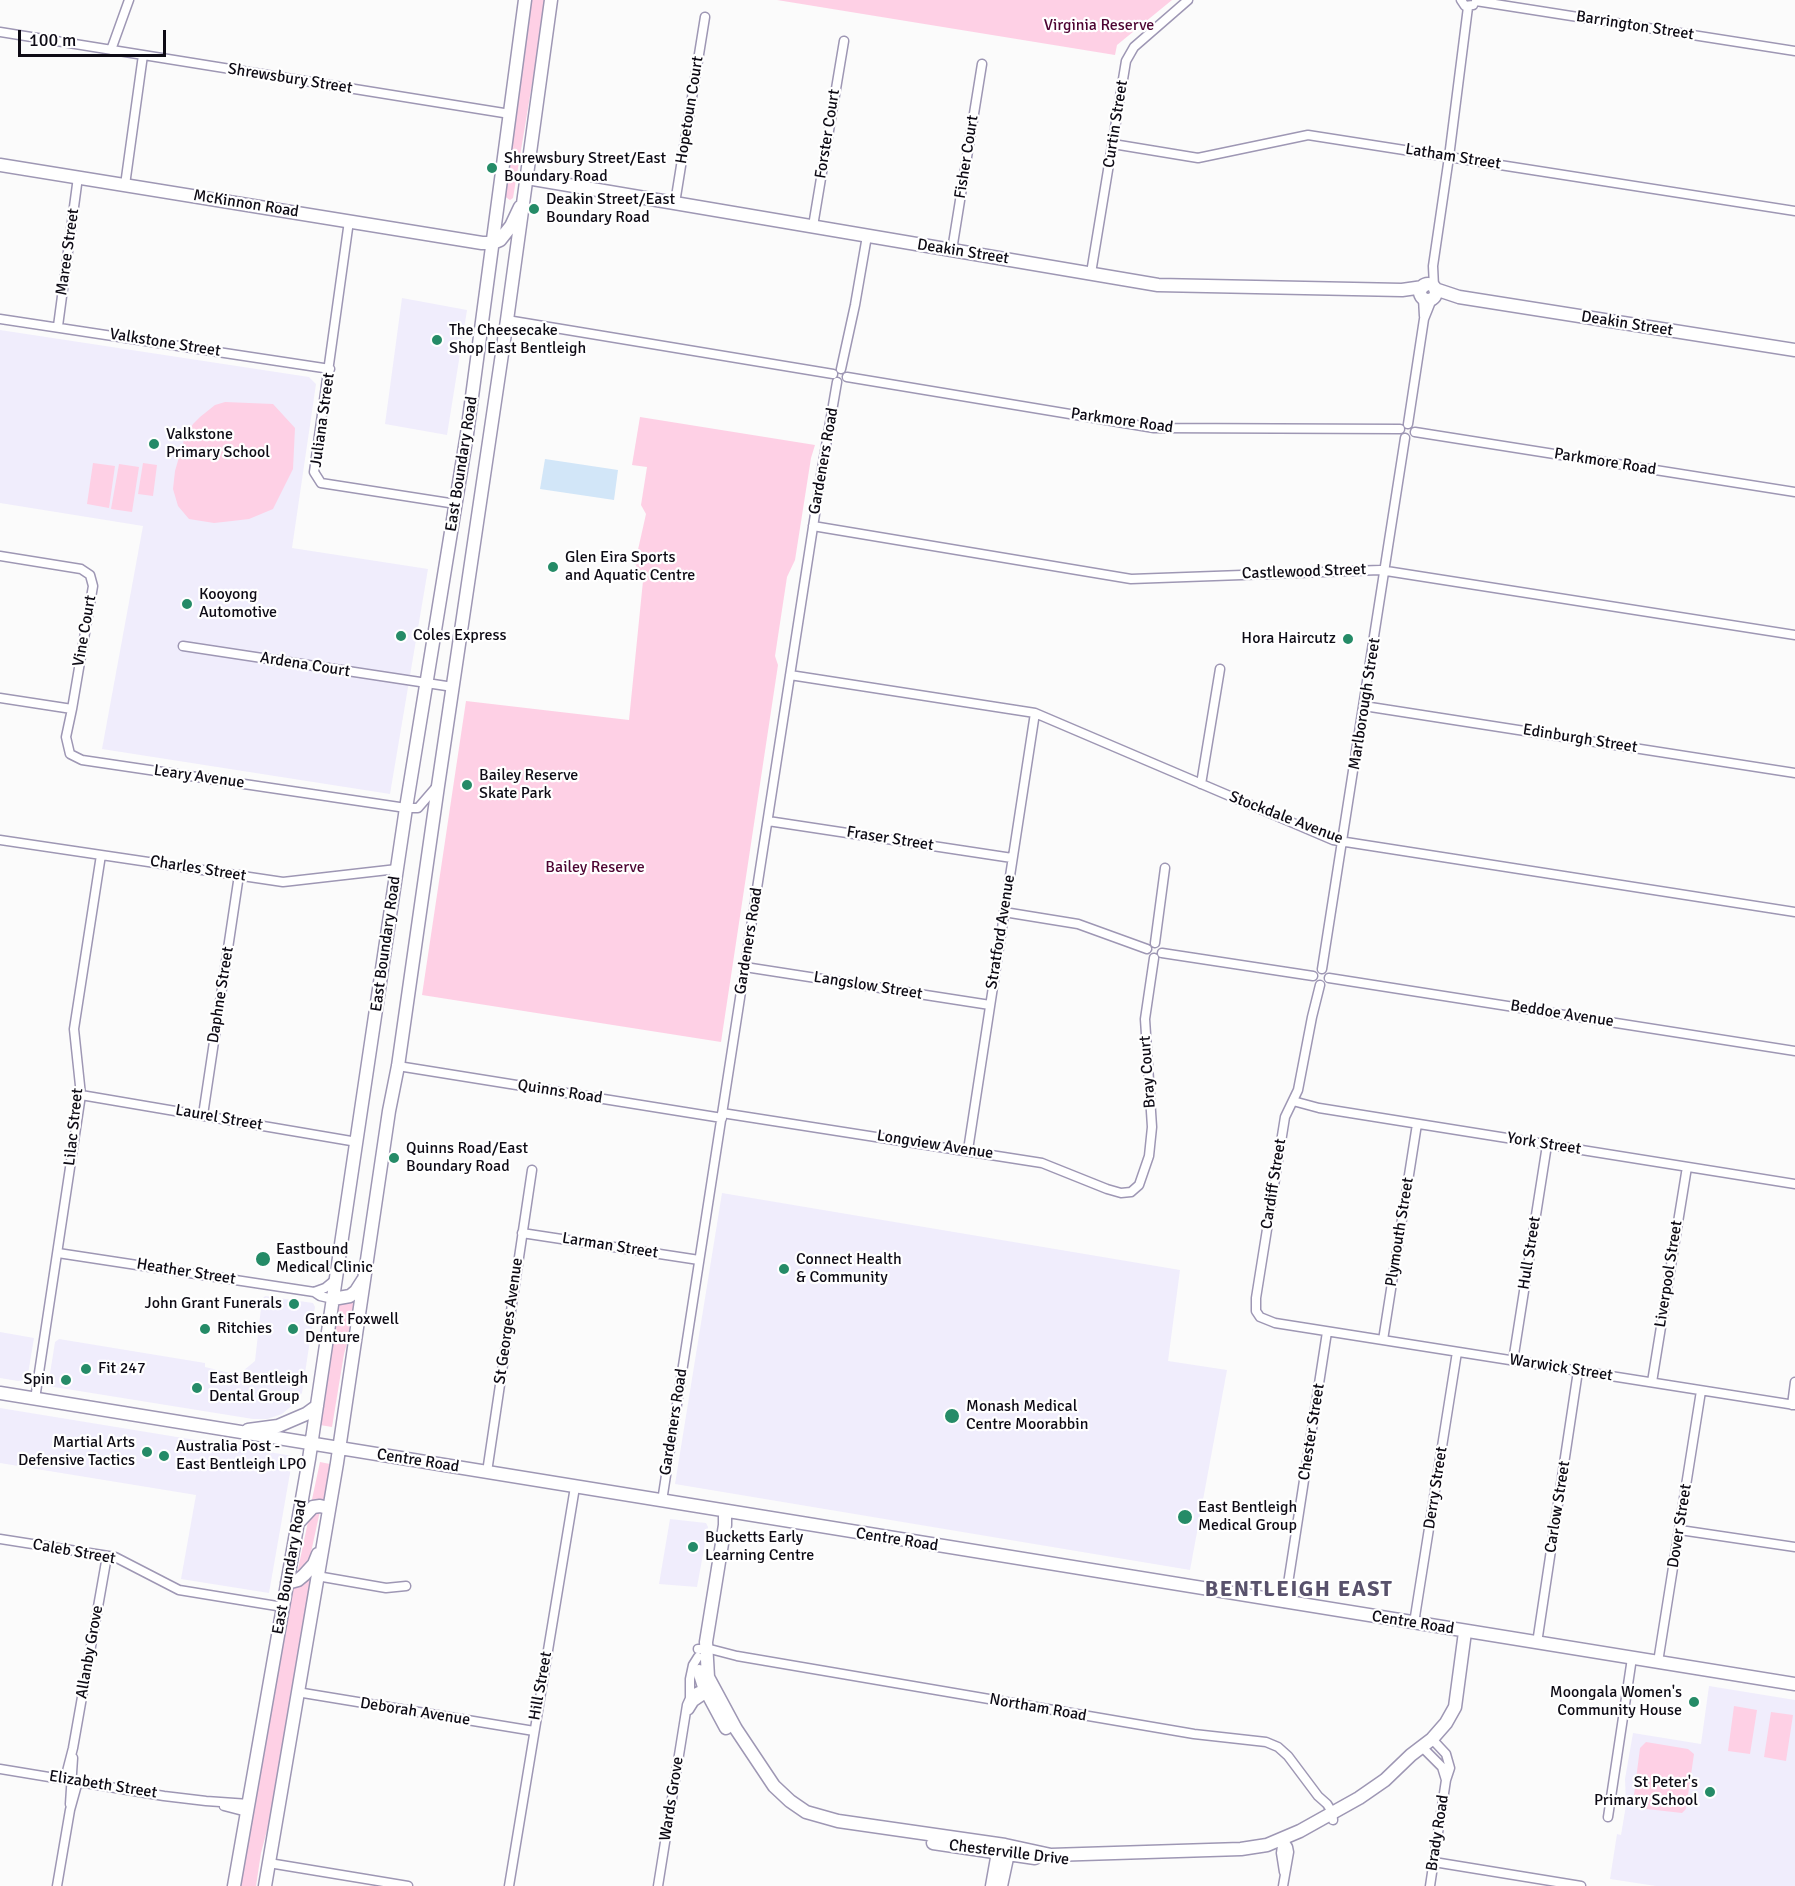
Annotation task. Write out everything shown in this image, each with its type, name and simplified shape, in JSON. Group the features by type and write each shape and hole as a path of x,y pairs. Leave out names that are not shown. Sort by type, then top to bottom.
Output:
{"main road":[{"name":"East Boundary Road","path":"234,1886 311,1444 406,808 470,415 525,0"},
{"name":"East Boundary Road","path":"265,1886 339,1449 389,1111 398,1066 552,0"},
{"name":"McKinnon Road","path":"0,165 492,243"},
{"name":"Deakin Street","path":"527,178 1167,285 1428,292 1795,350"},
{"path":"498,202 508,204 524,201"},
{"path":"492,243 500,240 506,234 524,201"},
{"path":"333,1299 350,1296 357,1291 364,1276"},
{"name":"Centre Road","path":"0,1394 1795,1684"},
{"path":"237,1431 278,1426 306,1414 317,1406"},
{"path":"298,1523 313,1508 320,1506 328,1508"},
{"path":"702,1652 719,1524 725,1511"},
{"path":"287,1582 297,1580 309,1570 323,1539"},
{"path":"1427,1745 1446,1724 1455,1707 1465,1632"},
{"name":"Chesterville Drive","path":"702,1652 708,1677 708,1690 763,1771 782,1794 806,1812 838,1821 952,1837 1048,1860 1078,1862 1253,1855 1271,1852 1385,1780 1427,1745"},
{"path":"992,1886 1004,1851"},
{"path":"1001,1886 1004,1851"}],"street":[{"path":"111,50 129,0"},
{"name":"Curtin Street","path":"1091,273 1129,54 1188,0"},
{"path":"1408,424 1449,157 1464,3 1473,5 1476,0"},
{"name":"Barrington Street","path":"1476,0 1795,51"},
{"name":"Hopetoun Court","path":"675,203 705,17"},
{"name":"Shrewsbury Street","path":"0,32 510,114"},
{"name":"Forster Court","path":"813,226 844,41"},
{"path":"125,185 143,55"},
{"name":"Fisher Court","path":"952,250 982,64"},
{"name":"Latham Street","path":"1113,144 1198,158 1308,135 1795,210"},
{"name":"Maree Street","path":"58,326 78,177"},
{"name":"Juliana Street","path":"349,221 314,472 321,483 456,504"},
{"path":"841,369 867,236"},
{"name":"Valkstone Street","path":"0,319 330,369"},
{"path":"507,320 835,378 843,382 847,377 846,373 841,369 835,370 835,378"},
{"name":"Parkmore Road","path":"847,377 1154,428 1400,429"},
{"name":"Gardeners Road","path":"662,1501 835,378"},
{"path":"1408,424 1413,426 1415,432 1410,438 1405,438 1401,436 1400,429 1402,425 1408,424"},
{"name":"Parkmore Road","path":"1415,432 1795,492"},
{"name":"Marlborough Street","path":"1322,969 1405,438"},
{"name":"Castlewood Street","path":"813,526 1126,579 1385,570 1795,634"},
{"name":"Vine Court","path":"0,556 81,569 90,575 93,586 72,709"},
{"name":"Ardena Court","path":"183,646 453,687"},
{"path":"1201,784 1220,669"},
{"name":"Stockdale Avenue","path":"790,675 1035,713 1318,834 1343,842 1795,912"},
{"path":"0,698 72,709"},
{"name":"Edinburgh Street","path":"1364,706 1795,773"},
{"name":"Leary Avenue","path":"72,709 66,737 70,754 82,760 406,808"},
{"name":"Stratford Avenue","path":"968,1150 1035,713"},
{"path":"406,808 418,808 438,786"},
{"name":"Fraser Street","path":"768,821 1012,858"},
{"name":"Charles Street","path":"0,840 283,882 397,869"},
{"name":"Lilac Street","path":"35,1399 81,1095 74,1029 101,855"},
{"path":"1155,943 1165,868"},
{"name":"Daphne Street","path":"203,1115 239,875"},
{"path":"1004,912 1078,924 1146,949"},
{"path":"1146,949 1155,943"},
{"path":"1155,943 1162,948 1162,953"},
{"path":"1146,949 1147,954 1154,958 1159,957 1162,953"},
{"path":"1162,953 1313,976"},
{"name":"Bray Court","path":"1139,1185 1149,1156 1152,1127 1144,1019 1154,958"},
{"name":"Langslow Street","path":"745,967 990,1005"},
{"path":"1322,969 1327,971 1329,978 1325,984 1320,985 1316,983 1313,976 1322,969"},
{"name":"Beddoe Avenue","path":"1329,978 1795,1051"},
{"name":"Cardiff Street","path":"1320,985 1298,1090 1285,1117 1256,1307 1260,1317 1267,1321 1327,1332"},
{"name":"Quinns Road","path":"398,1066 722,1115"},
{"name":"Laurel Street","path":"81,1095 357,1142"},
{"name":"York Street","path":"1293,1101 1319,1108 1795,1184"},
{"name":"Longview Avenue","path":"722,1115 1042,1162 1121,1193 1131,1192 1139,1185"},
{"name":"Plymouth Street","path":"1383,1340 1417,1124"},
{"name":"Hull Street","path":"1513,1361 1547,1145"},
{"name":"Liverpool Street","path":"1652,1382 1687,1167"},
{"name":"St Georges Avenue","path":"487,1472 532,1170"},
{"name":"Larman Street","path":"522,1233 699,1260"},
{"name":"Heather Street","path":"58,1253 314,1292 333,1299"},
{"path":"314,1292 336,1279"},
{"name":"Warwick Street","path":"1327,1332 1793,1405"},
{"name":"Chester Street","path":"1285,1603 1327,1332"},
{"name":"Derry Street","path":"1414,1623 1457,1352"},
{"name":"Carlow Street","path":"1537,1643 1578,1371"},
{"path":"1793,1405 1795,1382"},
{"name":"Dover Street","path":"1658,1662 1701,1390"},
{"name":"Hill Street","path":"509,1886 575,1487"},
{"path":"1680,1530 1795,1547"},
{"name":"Caleb Street","path":"0,1539 121,1559 178,1590 283,1607"},
{"name":"Allanby Grove","path":"57,1886 70,1810 73,1748 107,1556"},
{"path":"317,1576 386,1588 406,1586"},
{"name":"Northam Road","path":"702,1652 737,1656 1194,1734 1266,1743 1278,1747 1288,1756 1331,1816"},
{"name":"Wards Grove","path":"658,1886 690,1697 690,1679 693,1666 702,1652"},
{"path":"1608,1817 1632,1658"},
{"path":"690,1697 696,1690 708,1690"},
{"path":"687,1713 694,1702 708,1690"},
{"name":"Deborah Avenue","path":"297,1692 534,1731"},
{"name":"Brady Road","path":"1427,1745 1449,1760 1450,1768 1446,1780 1430,1886"},
{"name":"Brady Road","path":"1427,1745 1442,1767 1446,1780"},
{"name":"Elizabeth Street","path":"0,1769 248,1808"},
{"path":"1283,1886 1289,1859 1284,1844"},
{"path":"1434,1862 1581,1886"},
{"path":"268,1863 408,1886"}],"shaded area":[{"path":"402,298 467,310 447,435 385,424"},
{"path":"0,330 309,377 316,384 292,548 428,569 390,794 102,749 143,526 0,503"},
{"name":"Monash Medical Centre Moorabbin","path":"722,1193 1180,1270 1168,1361 1227,1370 1190,1570 675,1484"},
{"path":"265,1296 313,1303 315,1307 302,1393 282,1414 267,1419 253,1419 48,1386 55,1342 59,1339 205,1363 205,1367 238,1375 255,1361 262,1299"},
{"path":"0,1332 34,1338 27,1380 0,1378"},
{"path":"0,1408 293,1456 269,1593 181,1579 196,1495 0,1463"},
{"path":"670,1519 706,1523 708,1527 697,1587 659,1584"},
{"name":"St Peter's Primary School","path":"1709,1686 1795,1700 1795,1886 1656,1886 1610,1879 1617,1834 1621,1835 1626,1805 1625,1779 1633,1733 1701,1744"}],"green space":[{"path":"530,0 546,0 513,198 510,200 504,196"},
{"name":"Virginia Reserve","path":"777,0 1172,0 1117,45 1115,55"},
{"path":"225,402 273,404 295,428 293,469 273,509 249,519 214,523 189,519 178,506 173,489 175,471 184,440 200,417 215,405"},
{"name":"Bailey Reserve","path":"640,417 815,445 795,560 787,577 775,656 778,665 721,1042 422,995 466,701 629,720 643,581 635,563 646,514 641,505 647,467 632,465"},
{"path":"93,463 115,466 109,508 87,504"},
{"path":"143,463 157,465 153,496 138,494"},
{"path":"119,464 139,467 132,512 111,509"},
{"path":"353,1300 355,1306 353,1322 344,1354 332,1427 320,1425 337,1305"},
{"path":"320,1462 330,1464 325,1500 311,1504"},
{"path":"320,1511 310,1557 297,1574 310,1512"},
{"path":"311,1576 275,1800 261,1853 256,1886 239,1886 291,1589"},
{"path":"1734,1706 1757,1710 1750,1754 1728,1751"},
{"path":"1771,1712 1793,1715 1786,1761 1764,1757"},
{"path":"1646,1742 1688,1749 1694,1754 1686,1809 1682,1813 1638,1808 1633,1803 1640,1748"}],"water":[{"path":"545,459 618,470 614,500 540,489"}],"place":[{"name":"Shrewsbury Street/East Boundary Road","path":"492,168"},
{"name":"Deakin Street/East Boundary Road","path":"534,209"},
{"name":"The Cheesecake Shop East Bentleigh","path":"437,340"},
{"name":"Valkstone Primary School","path":"154,444"},
{"name":"Glen Eira Sports and Aquatic Centre","path":"553,567"},
{"name":"Kooyong Automotive","path":"187,604"},
{"name":"Coles Express","path":"401,636"},
{"name":"Hora Haircutz","path":"1348,639"},
{"name":"Bailey Reserve Skate Park","path":"467,785"},
{"name":"Quinns Road/East Boundary Road","path":"394,1158"},
{"name":"Eastbound Medical Clinic","path":"263,1259"},
{"name":"Connect Health & Community","path":"784,1269"},
{"name":"John Grant Funerals","path":"294,1304"},
{"name":"Ritchies","path":"205,1329"},
{"name":"Grant Foxwell Denture","path":"293,1329"},
{"name":"Fit 247","path":"86,1369"},
{"name":"Spin","path":"66,1380"},
{"name":"East Bentleigh Dental Group","path":"197,1388"},
{"name":"Monash Medical Centre Moorabbin","path":"952,1416"},
{"name":"Martial Arts Defensive Tactics","path":"147,1452"},
{"name":"Australia Post - East Bentleigh LPO","path":"164,1456"},
{"name":"East Bentleigh Medical Group","path":"1185,1517"},
{"name":"Bucketts Early Learning Centre","path":"693,1547"},
{"name":"Moongala Women's Community House","path":"1694,1702"},
{"name":"St Peter's Primary School","path":"1710,1792"}],"district":[{"name":"BENTLEIGH EAST","path":"1299,1590"}]}
